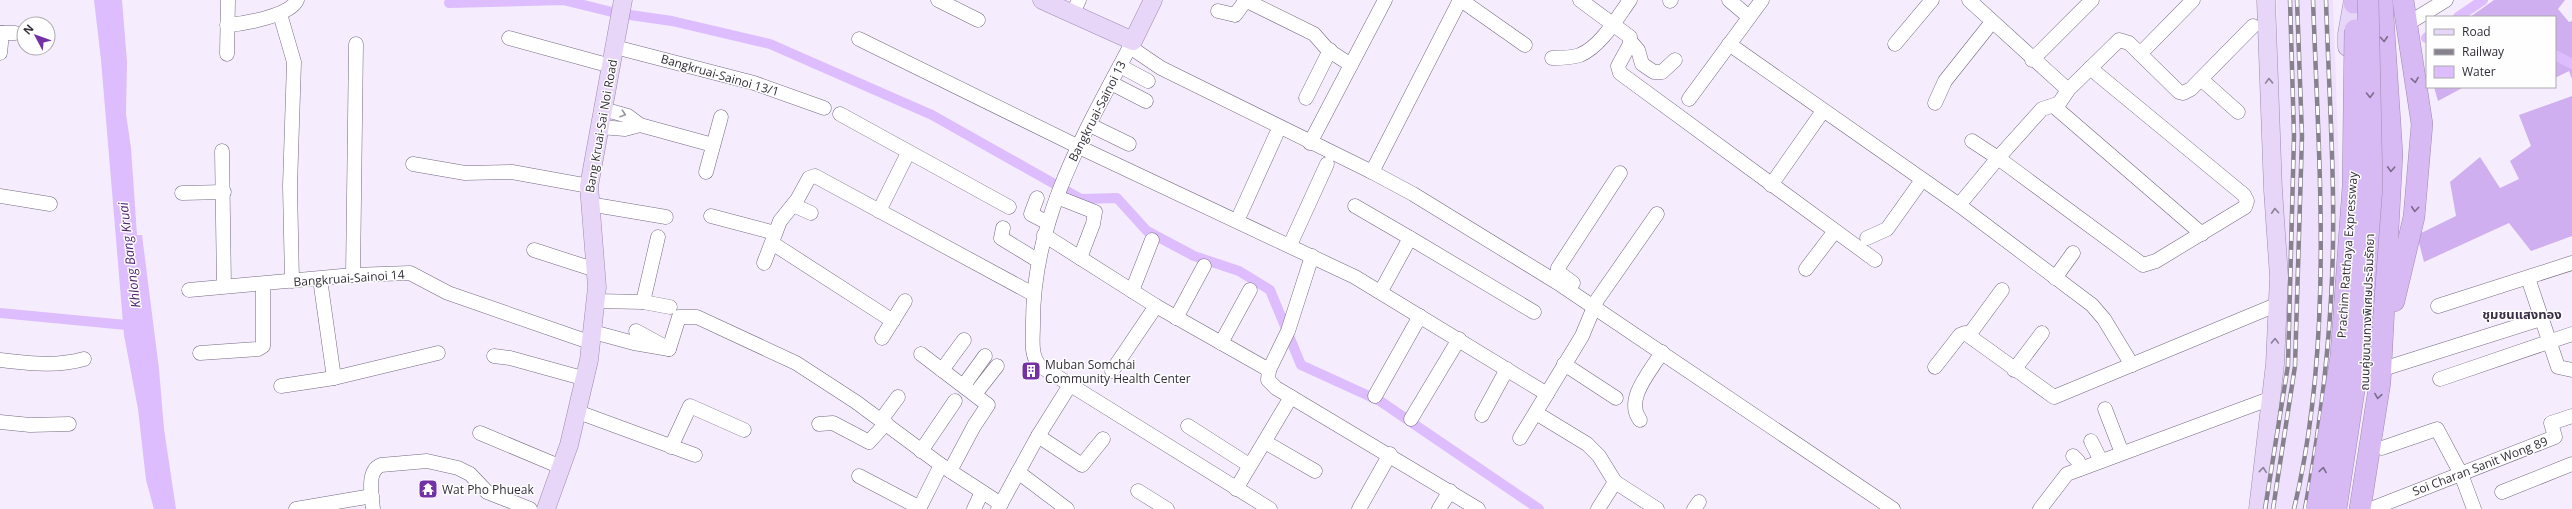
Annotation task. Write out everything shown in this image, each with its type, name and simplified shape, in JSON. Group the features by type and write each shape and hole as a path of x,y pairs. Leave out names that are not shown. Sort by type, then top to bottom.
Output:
{"highway":[{"name":"Prachim Ratthaya Expressway","path":"2317,509 2341,356 2353,186 2353,0"},
{"name":"Prachim Ratthaya Expressway","path":"2336,509 2359,358 2372,186 2368,0"},
{"path":"2360,509 2380,382 2392,154 2382,0"},
{"path":"2383,335 2392,309 2414,216 2422,124 2403,0"}],"main road":[{"path":"1042,0 1076,8 1127,52 1153,0"},
{"path":"2258,509 2269,399 2275,364 2276,305 2280,277 2273,190 2266,0"},
{"name":"ถนนคู่ขนานทางพิเศษประจิมรัถยา","path":"2345,509 2366,371 2371,240 2370,225 2352,198 2347,183 2347,34 2353,0"},
{"name":"Bang Kruai-Sai Noi Road","path":"546,509 578,412 586,378 596,301 596,270 589,195 622,7"}],"street":[{"path":"227,54 228,0"},
{"path":"227,26 280,14 292,8 297,0"},
{"path":"938,0 978,20"},
{"path":"1218,11 1235,14 1245,0 1314,34 1330,50 1351,65"},
{"path":"1310,143 1385,0"},
{"path":"1372,172 1460,0 1525,45"},
{"path":"1580,0 1630,37 1631,42 1638,50 1642,64 1654,72 1662,72 1675,60"},
{"path":"1552,58 1574,57 1587,52 1613,24 1630,0"},
{"path":"1729,0 1749,17"},
{"path":"1689,99 1762,0"},
{"path":"1895,44 1932,0"},
{"path":"1969,0 2032,60 2068,90"},
{"path":"2032,60 2092,0"},
{"path":"2140,54 2193,0"},
{"path":"2407,24 2446,0"},
{"path":"280,14 294,62 290,186 292,281"},
{"path":"1935,103 1948,77 1992,22"},
{"path":"1959,205 1998,158 2042,109 2057,104 2068,90 2119,40 2129,43 2179,92 2187,92 2253,26"},
{"path":"0,53 6,33"},
{"path":"509,38 611,66"},
{"path":"859,39 1079,147 1312,256 1381,291 1547,394"},
{"path":"1631,42 1618,66 1620,73 1875,260"},
{"path":"353,276 356,44"},
{"path":"1729,44 1822,111 1959,205 2098,312 2132,365"},
{"name":"Bangkruai-Sainoi 13/1","path":"615,47 754,83 824,108"},
{"path":"1306,98 1330,50"},
{"path":"1127,52 1148,81"},
{"path":"1127,52 1310,143 1372,172 1558,283 1893,509"},
{"name":"Bangkruai-Sainoi 13","path":"1127,52 1079,147 1059,191 1046,229 1037,260 1033,294 1033,354 1040,366 1270,509"},
{"path":"1972,141 1998,158 2142,265 2152,263 2245,207 2247,201 2244,195 2090,68"},
{"path":"2200,79 2238,112"},
{"path":"1111,83 1146,101"},
{"path":"2057,104 2058,112 2202,234"},
{"path":"603,109 628,116 640,125 713,145"},
{"path":"1771,185 1822,111"},
{"path":"840,114 908,153 1009,207"},
{"path":"706,172 721,117"},
{"path":"600,127 625,129 640,125"},
{"path":"1090,125 1129,144"},
{"path":"1237,221 1276,135"},
{"path":"222,151 224,192 224,286"},
{"path":"879,211 908,153"},
{"path":"413,164 466,173 506,171 666,218"},
{"path":"1290,246 1327,164"},
{"path":"1594,308 1562,275 1558,268 1620,173"},
{"path":"764,263 783,215 793,204 809,178 815,176 1033,294"},
{"path":"1866,238 1887,229 1922,180"},
{"path":"1059,191 1095,212 1093,224 1080,258"},
{"path":"182,193 224,192"},
{"path":"0,196 50,204"},
{"path":"1037,198 1031,214 1080,258 1176,318 1269,370"},
{"path":"793,204 811,213"},
{"path":"1356,206 1534,312"},
{"path":"1520,438 1547,394 1594,308 1657,214"},
{"path":"711,216 773,238 893,321"},
{"path":"1003,228 1001,238 1037,260"},
{"path":"1806,269 1835,231"},
{"path":"643,302 658,237"},
{"path":"1381,291 1410,238"},
{"path":"1132,291 1152,240"},
{"path":"534,250 596,270"},
{"path":"2055,278 2073,253"},
{"path":"1312,256 1288,331 1269,370 1270,384 1291,398 1390,454 1478,509"},
{"path":"2438,306 2572,263"},
{"path":"1176,318 1204,266"},
{"name":"Bangkruai-Sainoi 14","path":"189,290 353,276 410,273 448,293 592,337 669,349"},
{"path":"2528,278 2558,367 2572,370"},
{"path":"320,279 329,334 334,378"},
{"path":"200,353 258,349 263,346 263,284"},
{"path":"1221,343 1250,290"},
{"path":"1969,335 2002,290"},
{"path":"596,301 643,302 670,307"},
{"path":"882,338 905,301"},
{"path":"1935,367 1960,334 1969,335 2014,370 2054,397 2276,305"},
{"path":"1112,371 1156,306"},
{"path":"636,330 669,349 679,317 697,316 796,363 884,422 921,451 982,492 1000,506 1038,436 1070,385"},
{"path":"1374,396 1420,316"},
{"path":"2386,368 2541,319"},
{"path":"2014,370 2042,333"},
{"path":"2440,378 2550,344 2572,334"},
{"path":"1411,419 1459,339"},
{"path":"942,370 964,340"},
{"path":"1640,420 1634,411 1634,399 1662,352"},
{"path":"281,386 334,378 438,353"},
{"path":"859,476 919,509 945,468 988,407 987,403 921,354"},
{"path":"494,356 510,358 586,378"},
{"path":"969,390 985,356"},
{"path":"0,360 33,364 68,364 84,359"},
{"path":"1564,364 1616,398"},
{"path":"969,390 997,366"},
{"path":"1482,414 1507,369"},
{"path":"819,424 834,423 869,442 884,422 898,397"},
{"path":"1236,489 1291,398"},
{"path":"2040,509 2055,477 2122,454 2269,399"},
{"path":"921,451 955,401"},
{"path":"671,447 690,406 744,430"},
{"path":"2105,409 2122,454"},
{"path":"578,412 695,456"},
{"path":"1536,413 1590,447 1599,456 1615,482 1657,509"},
{"name":"Soi Charan Sanit Wong 89","path":"2371,509 2555,437 2551,422 2572,416"},
{"path":"0,422 30,425 69,424"},
{"path":"1188,426 1249,466"},
{"path":"2382,448 2437,429 2461,474 2474,509"},
{"path":"480,433 561,467"},
{"path":"1038,436 1082,465 1103,439"},
{"path":"2091,441 2101,461"},
{"path":"1265,442 1315,471"},
{"path":"1359,509 1390,454"},
{"path":"2073,456 2078,461 2080,469"},
{"path":"296,509 372,503 371,477 378,466 427,461 466,471 487,492 530,509"},
{"path":"2502,492 2572,464"},
{"path":"1018,472 1068,509"},
{"path":"1598,509 1615,482"},
{"path":"1138,491 1167,509"},
{"path":"1439,509 1450,491"},
{"path":"974,509 982,492"}],"shaded area":[{"path":"2277,0 2333,0 2342,255 2332,370 2311,509 2262,509 2279,160"},
{"path":"2494,0 2565,0 2558,9 2569,22 2572,21 2572,79 2569,71 2556,78 2556,16 2471,16"},
{"path":"2434,88 2462,88 2438,101"},
{"path":"2572,96 2572,236 2531,251 2509,223 2424,262 2417,235 2456,216 2450,182 2480,157 2500,188 2519,179 2510,161 2531,146 2519,115"}],"water":[{"name":"Khlong Bang Kruai","path":"94,0 122,0 127,62 126,114 131,148 137,235 142,235 159,369 164,429 176,509 154,509 146,480 138,409 124,335 101,60"}],"waterway":[{"path":"450,0 449,3 563,0 616,13 672,21 770,44 932,115 1081,199 1117,198 1147,231 1194,256 1239,271 1270,290 1301,365 1380,401 1539,509"},
{"path":"2459,16 2483,0"},
{"path":"2556,56 2572,64"},
{"path":"0,313 137,326"}],"railway":[{"path":"2265,509 2288,365 2294,136 2290,0"},
{"path":"2273,509 2295,366 2302,136 2297,0"},
{"path":"2294,509 2307,446 2315,383 2319,319 2321,255 2320,191 2313,0"},
{"path":"2305,509 2318,431 2329,325 2333,262 2333,187 2326,0"}],"place":[{"name":"Muban Somchai Community Health Center","path":"1031,371"},
{"name":"Wat Pho Phueak","path":"428,489"}],"district":[{"name":"ชุมชนแสงทอง","path":"2522,314"}]}
